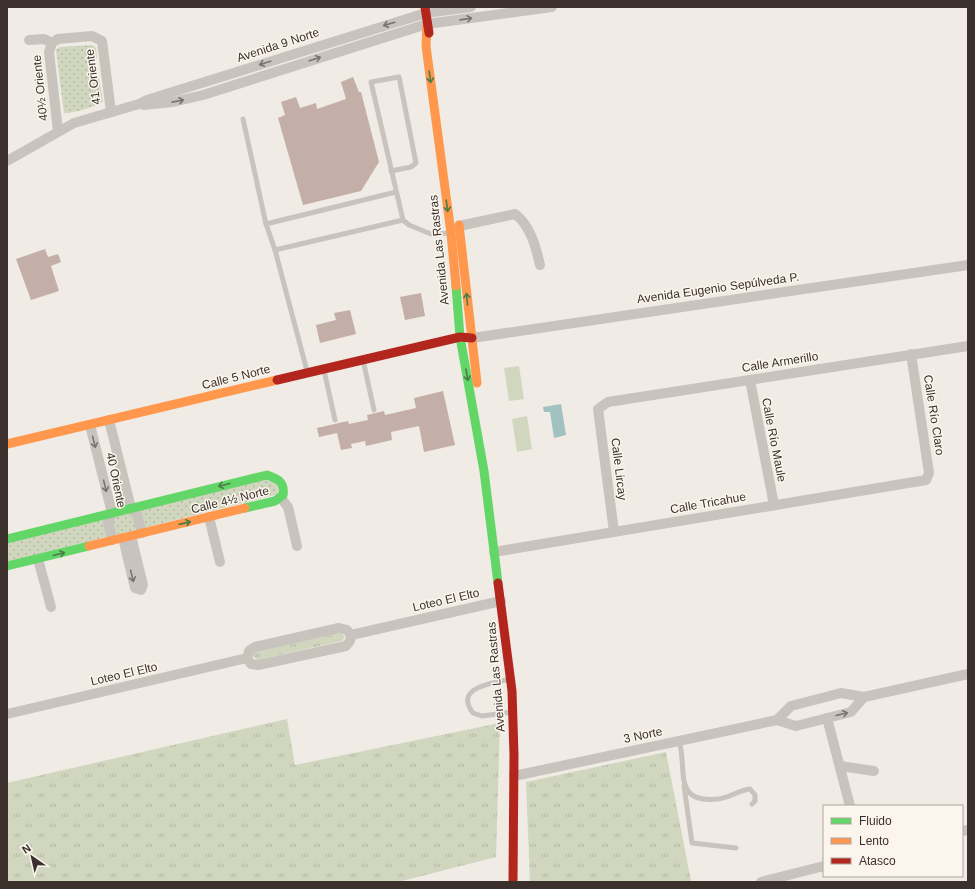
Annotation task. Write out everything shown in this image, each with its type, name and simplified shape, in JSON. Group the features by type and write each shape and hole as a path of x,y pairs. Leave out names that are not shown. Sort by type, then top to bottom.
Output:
{"street":[{"name":"Avenida 9 Norte","path":"7,161 58,131 81,120 139,104 147,100 288,56 426,10 471,7"},
{"name":"Avenida 9 Norte","path":"139,104 182,101 427,24 489,11 546,8"},
{"name":"Avenida Las Rastras","path":"426,10 427,53 450,233 460,336 484,471 510,679 513,712 514,776 513,882"},
{"name":"Avenida Las Rastras","path":"427,24 436,64 459,226 483,440 484,471"},
{"path":"354,34 356,46"},
{"name":"41 Oriente","path":"52,43 58,39 92,36 100,39 104,47 111,112"},
{"path":"29,40 44,39 52,43"},
{"name":"40½ Oriente","path":"52,43 49,52 58,131"},
{"path":"288,56 292,67"},
{"path":"226,76 230,87"},
{"path":"459,226 515,214 524,220 536,249 540,265"},
{"name":"Avenida Eugenio Sepúlveda P.","path":"472,338 968,265"},
{"name":"Calle 5 Norte","path":"7,444 460,336 472,338"},
{"name":"Calle Armerillo","path":"598,409 608,402 968,346"},
{"name":"Calle Río Claro","path":"911,354 929,473 926,480"},
{"name":"Calle Río Maule","path":"750,380 774,505"},
{"name":"Calle Lircay","path":"598,409 614,532"},
{"name":"40 Oriente","path":"109,420 131,508 137,515 142,533"},
{"name":"40 Oriente","path":"90,425 112,513 108,522 112,540"},
{"name":"Calle 4½ Norte","path":"7,539 266,475 276,477 282,483 284,491 281,498 275,502 7,566"},
{"name":"Calle Tricahue","path":"494,552 926,480"},
{"path":"281,498 289,511 297,546"},
{"path":"209,517 220,562"},
{"path":"38,559 51,607"},
{"name":"Loteo El Elto","path":"7,714 247,658 250,649 339,628 347,630 351,635 501,601"},
{"path":"247,658 251,664 258,665 343,646 350,642 351,635"},
{"path":"777,720 791,706 841,693 864,697 968,674"},
{"name":"3 Norte","path":"514,776 777,720 796,726 851,712 864,697"},
{"path":"828,718 850,805"},
{"path":"840,766 874,771"},
{"path":"761,882 823,866"}],"lane":[{"path":"391,171 411,167 416,163 399,77 371,82 391,171 403,220 409,225 431,234 450,233"},
{"path":"243,119 266,224 275,250 307,372"},
{"path":"266,224 396,192"},
{"path":"275,250 403,220"},
{"path":"363,360 374,410"},
{"path":"324,368 335,420"},
{"path":"510,679 474,690 469,696 468,702 473,713 482,716 513,712"},
{"path":"679,741 682,748 681,770 692,842 736,848"},
{"path":"684,785 691,795 700,799 718,800 731,796 742,790 750,789 755,795 755,801 752,804"}],"green space":[{"path":"92,45 96,48 97,58 89,60 91,78 99,78 103,101 85,109 64,113 56,50 59,47"},
{"path":"519,366 524,399 509,401 504,368"},
{"path":"527,416 532,449 517,452 512,419"},
{"path":"263,480 276,481 279,494 7,562 7,542"},
{"path":"340,633 345,636 342,641 257,660 253,656 255,652"},
{"path":"287,719 295,765 500,723 496,857 398,882 7,882 7,783"},
{"path":"666,752 691,881 530,882 526,782"}],"water":[{"path":"561,404 566,435 554,438 550,412 544,412 543,407"}],"building":[{"path":"353,77 359,92 361,92 379,162 361,191 303,205 278,118 285,115 281,102 296,97 300,108 316,103 317,109 346,99 341,82"},
{"path":"45,249 48,257 58,254 61,262 51,266 59,291 31,300 16,259"},
{"path":"421,293 425,316 405,320 400,297"},
{"path":"350,310 356,334 320,343 316,325 336,320 334,313"},
{"path":"443,391 455,445 424,452 419,426 391,432 392,440 366,446 365,441 351,444 352,448 341,450 337,433 319,437 317,428 348,421 349,424 368,420 367,415 384,411 385,415 416,408 414,398"}],"traffic: fast":[{"path":"456,286 460,337 484,471 498,583"},
{"path":"7,539 267,475 282,484 283,495 275,501 245,508"},
{"path":"7,566 89,546"}],"traffic: slow":[{"path":"427,24 426,46 451,233 456,286"},
{"path":"459,225 477,383"},
{"path":"7,444 277,380"},
{"path":"89,546 245,508"}],"traffic: jam":[{"path":"425,7 429,33"},
{"path":"277,380 460,337 472,338"},
{"path":"498,583 512,691 514,755 513,882"}]}
